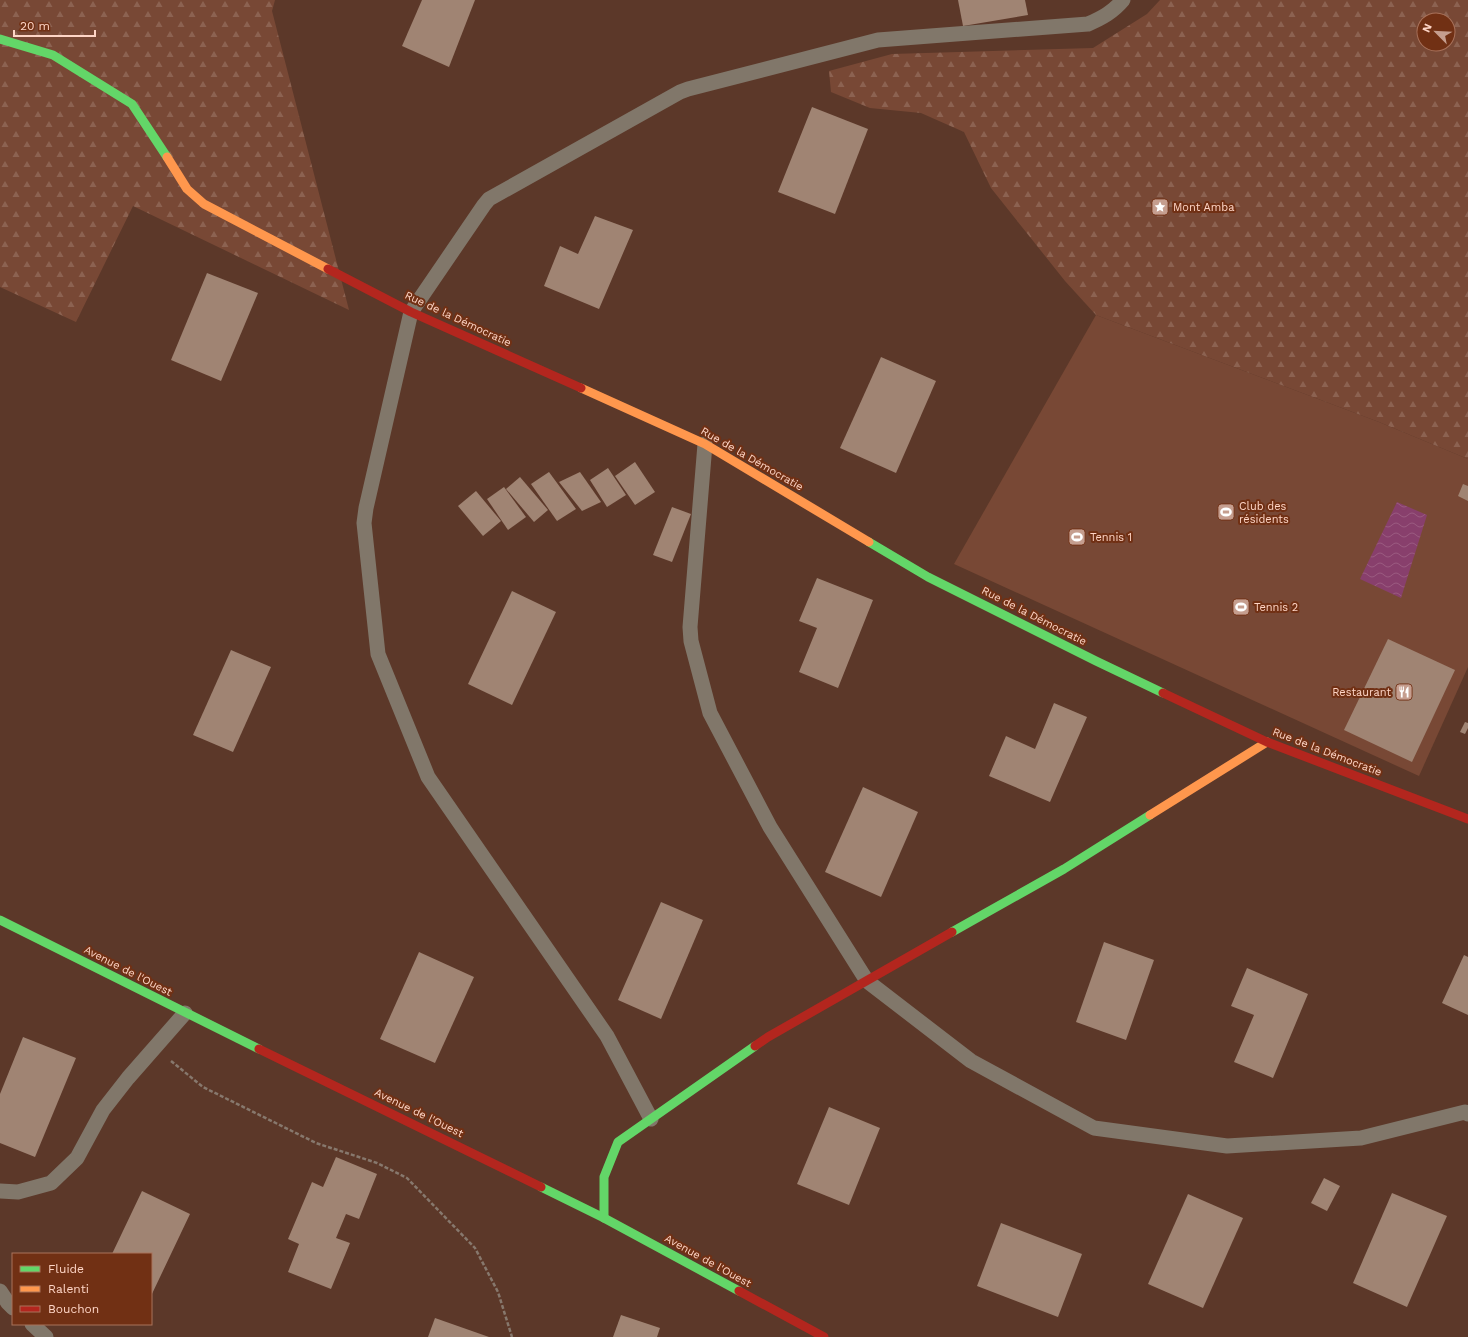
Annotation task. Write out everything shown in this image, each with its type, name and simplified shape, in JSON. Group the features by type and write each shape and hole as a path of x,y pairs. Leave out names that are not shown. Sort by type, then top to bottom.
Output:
{"street":[{"name":"Rue de la Démocratie","path":"0,39 53,55 132,104 187,188 204,204 411,312 706,444 928,577 1096,661 1267,742 1468,819"},
{"path":"604,1218 604,1177 618,1142 768,1037 1064,869 1267,742"},
{"name":"Avenue de l'Ouest","path":"0,920 184,1013 604,1218 818,1336"}],"lane":[{"path":"651,1119 607,1036 428,777 378,654 364,523 366,508 411,312 489,199 680,92 878,40 1088,24 1115,10 1123,0"},
{"path":"706,444 690,627 691,641 710,713 770,827 867,981 971,1062 1094,1128 1227,1146 1361,1138 1465,1112 1468,1114"},
{"path":"0,1191 18,1192 51,1183 77,1158 103,1110 128,1078 184,1013"},
{"path":"0,1291 12,1307"},
{"path":"33,1325 46,1337"}],"path":[{"path":"155,1048 203,1087 316,1143 377,1163 407,1178 475,1248 498,1292 512,1337"}],"green space":[{"path":"0,0 275,0 272,11 349,310 133,206 76,322 0,287"},
{"path":"1160,0 1468,0 1468,459 1379,422 1096,315 1065,281 991,188 964,132 921,113 870,108 831,92 829,71 892,54 1093,48 1147,14"},
{"name":"Club des résidents","path":"1096,315 1379,422 1468,459 1468,667 1419,776 954,564"}],"water":[{"path":"1397,502 1427,515 1401,598 1360,579"}],"building":[{"path":"422,0 475,0 449,67 402,46"},
{"path":"958,0 1025,0 1028,15 963,26"},
{"path":"812,107 868,129 835,214 778,192"},
{"path":"595,216 633,230 599,309 544,286 560,246 578,254"},
{"path":"207,273 258,293 221,381 171,360"},
{"path":"881,357 936,381 896,473 840,448"},
{"path":"635,462 655,492 635,505 615,476"},
{"path":"608,468 626,495 607,507 590,480"},
{"path":"549,472 576,509 557,521 531,484"},
{"path":"580,472 601,502 582,511 559,482"},
{"path":"520,477 548,510 534,522 506,489"},
{"path":"1463,484 1468,486 1468,501 1458,496"},
{"path":"504,487 526,517 508,530 487,499"},
{"path":"476,491 501,521 483,536 458,506"},
{"path":"672,507 691,514 672,562 653,555"},
{"path":"817,578 873,600 838,688 799,672 817,628 799,621"},
{"path":"512,591 556,612 512,705 468,684"},
{"path":"1388,639 1455,670 1412,762 1344,730"},
{"path":"231,650 271,667 233,752 193,735"},
{"path":"1054,703 1087,717 1050,802 989,776 1006,736 1035,749"},
{"path":"1465,722 1468,723 1468,728 1465,734 1460,732"},
{"path":"863,787 918,812 881,897 825,872"},
{"path":"661,902 703,920 661,1019 618,1000"},
{"path":"1104,942 1154,960 1126,1040 1076,1022"},
{"path":"419,952 474,977 435,1063 380,1039"},
{"path":"1464,955 1468,957 1468,1015 1442,1003"},
{"path":"1247,968 1308,994 1273,1078 1234,1062 1254,1015 1231,1006"},
{"path":"23,1037 76,1058 35,1157 0,1143 0,1094"},
{"path":"829,1107 880,1128 849,1205 797,1184"},
{"path":"336,1157 377,1174 359,1219 346,1214 336,1238 350,1243 331,1289 288,1272 299,1244 288,1239 312,1182 323,1187"},
{"path":"1324,1178 1340,1186 1327,1211 1311,1203"},
{"path":"142,1191 190,1214 152,1294 152,1253 112,1253"},
{"path":"1392,1193 1447,1216 1407,1307 1353,1283"},
{"path":"1188,1194 1243,1218 1203,1308 1148,1284"},
{"path":"1001,1223 1082,1254 1058,1317 977,1286"},
{"path":"621,1315 660,1328 657,1337 613,1337"},
{"path":"435,1318 489,1337 428,1337"}],"traffic: fast":[{"path":"0,39 53,55 132,104 167,157"},
{"path":"869,542 928,577 1163,693"},
{"path":"952,932 1064,869 1150,815"},
{"path":"0,920 259,1049"},
{"path":"604,1218 604,1177 618,1142 755,1046"},
{"path":"541,1187 604,1218 739,1291"}],"traffic: slow":[{"path":"167,157 187,189 204,204 328,269"},
{"path":"581,388 705,444 869,542"},
{"path":"1150,815 1267,742"}],"traffic: jam":[{"path":"328,269 411,312 581,388"},
{"path":"1163,693 1267,742 1468,819"},
{"path":"755,1046 768,1037 952,932"},
{"path":"259,1049 541,1187"},
{"path":"739,1291 824,1337"}],"place":[{"name":"Mont Amba","path":"1160,207"},
{"name":"Club des résidents","path":"1226,512"},
{"name":"Tennis 1","path":"1077,537"},
{"name":"Tennis 2","path":"1241,607"},
{"name":"Restaurant","path":"1404,692"}]}
